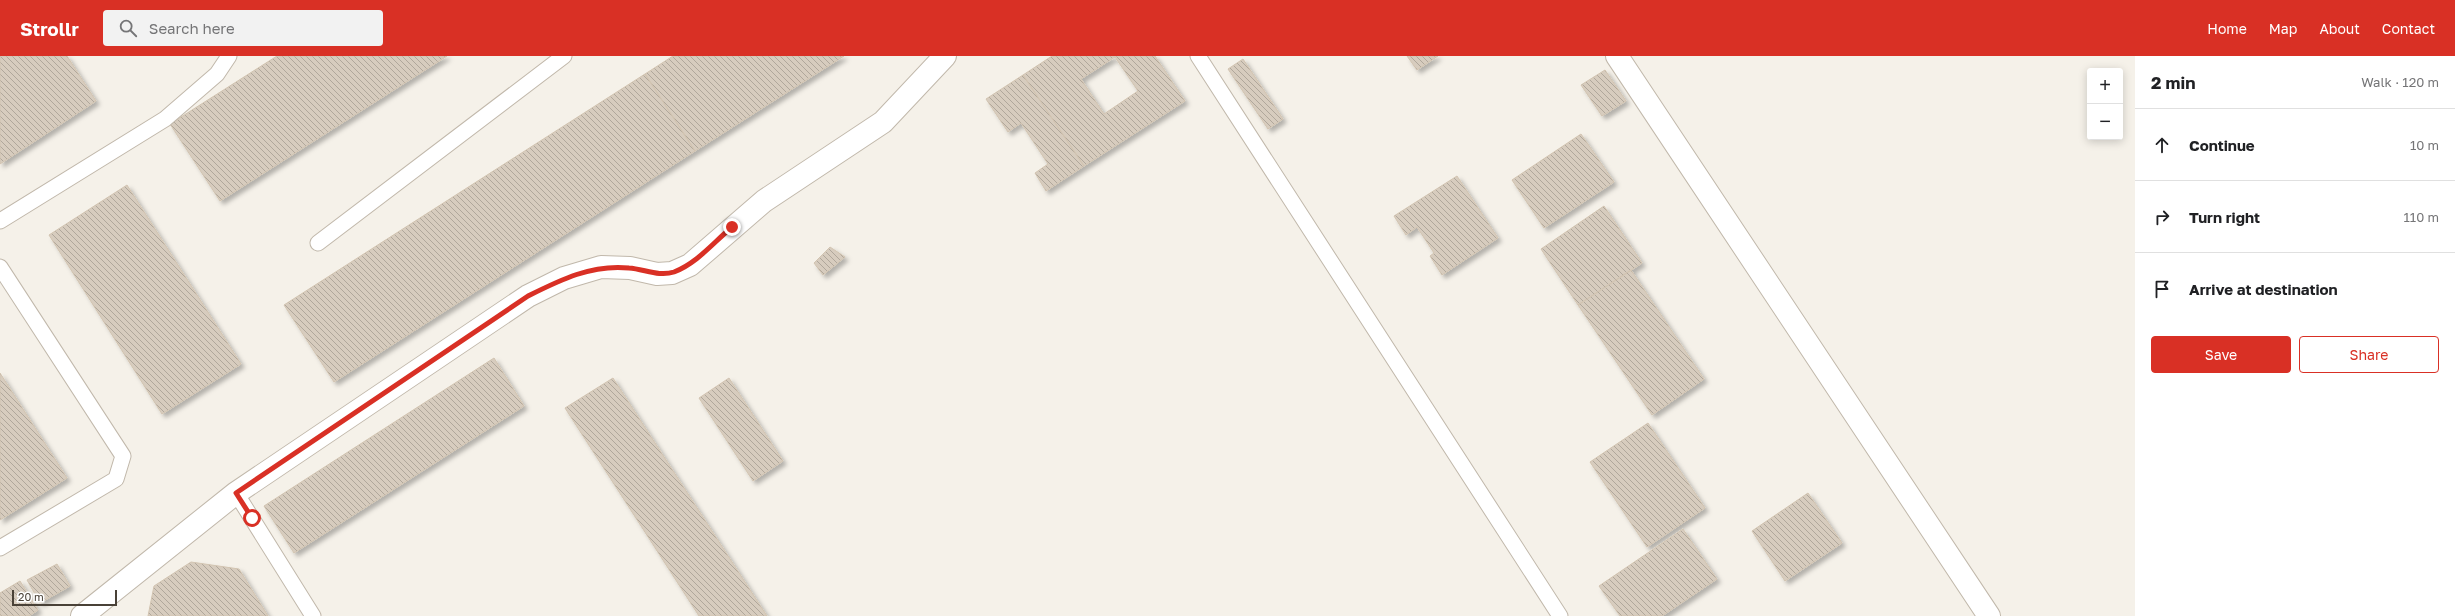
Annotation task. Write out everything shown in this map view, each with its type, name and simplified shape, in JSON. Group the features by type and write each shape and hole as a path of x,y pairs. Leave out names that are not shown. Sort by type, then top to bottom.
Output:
{"street":[{"path":"82,616 236,493 528,296 564,278 601,267 630,268 657,274 672,272 690,265 764,201 883,122 945,56"},
{"path":"1617,56 1989,616"}],"lane":[{"path":"0,222 165,119 216,74 229,56"},
{"path":"318,243 564,56"},
{"path":"1198,56 1560,616"},
{"path":"0,267 123,456 116,479 0,548"},
{"path":"236,493 313,616"}],"building":[{"path":"0,56 67,56 96,101 0,164"},
{"path":"277,56 447,56 220,201 170,124"},
{"path":"673,56 844,56 695,151 645,74"},
{"path":"1052,56 1155,56 1185,101 1084,166 1023,75","holes":["1115,57 1138,91 1104,114 1081,79"]},
{"path":"1407,56 1438,56 1417,70"},
{"path":"1243,59 1283,119 1268,129 1228,69"},
{"path":"1605,70 1626,101 1602,116 1581,85"},
{"path":"645,74 695,151 334,382 284,305"},
{"path":"1023,75 1084,166 1046,191 1035,173 1048,164 1021,123 1008,132 986,99"},
{"path":"1581,134 1614,182 1544,228 1512,180"},
{"path":"1457,176 1498,238 1442,275 1430,256 1434,253 1417,227 1406,235 1394,216"},
{"path":"127,185 241,364 162,414 49,235"},
{"path":"1604,206 1642,263 1578,305 1541,249"},
{"path":"830,247 845,257 823,275 814,263"},
{"path":"1631,270 1704,379 1652,415 1578,305"},
{"path":"494,358 524,406 294,553 264,506"},
{"path":"0,373 67,478 0,520"},
{"path":"613,378 767,616 699,616 565,408"},
{"path":"729,378 783,461 753,481 699,398"},
{"path":"1648,423 1705,508 1647,547 1590,462"},
{"path":"1808,493 1842,543 1785,581 1752,531"},
{"path":"1683,529 1717,579 1662,616 1620,616 1599,586"},
{"path":"191,562 239,569 268,616 148,616 154,586"},
{"path":"57,564 70,586 40,603 27,580"},
{"path":"20,581 38,610 29,616 0,616 0,593"}],"route":[{"path":"252,518 236,493 528,296 564,278 601,267 630,268 657,274 672,272 690,265 732,227"}]}
